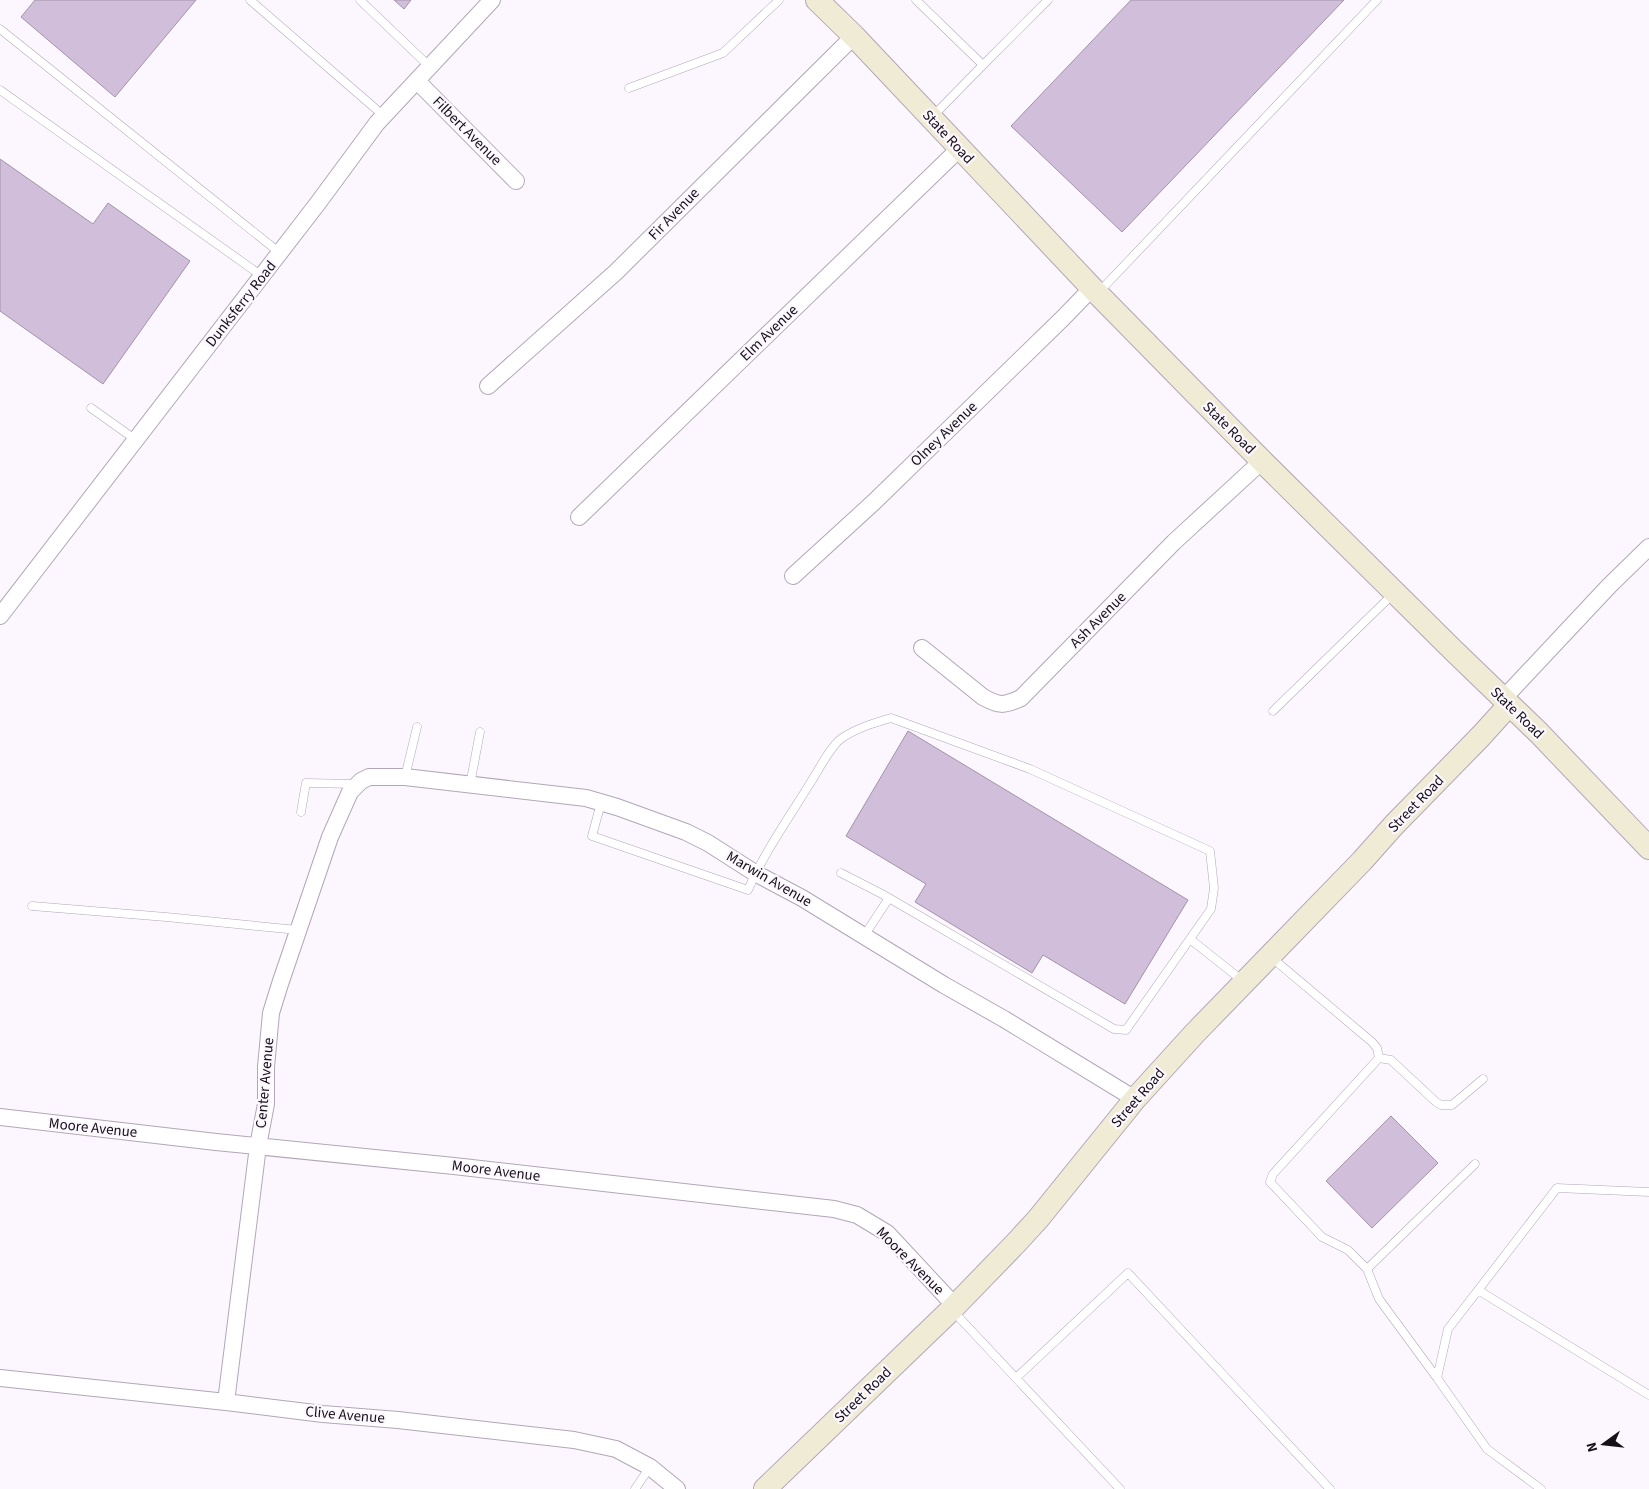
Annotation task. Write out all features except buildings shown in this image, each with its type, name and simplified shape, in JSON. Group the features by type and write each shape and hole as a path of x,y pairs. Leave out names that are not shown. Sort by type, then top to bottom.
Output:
{"main road":[{"name":"State Road","path":"818,0 1095,291 1262,461 1539,733 1649,848"},
{"name":"Street Road","path":"765,1489 953,1308 1038,1219 1135,1099 1244,982 1475,743 1506,702"}],"street":[{"name":"Dunksferry Road","path":"0,616 280,253 362,142 492,0"},
{"name":"Fir Avenue","path":"488,386 616,272 854,36"},
{"name":"Filbert Avenue","path":"417,80 516,181"},
{"name":"Elm Avenue","path":"579,517 959,149"},
{"name":"Olney Avenue","path":"793,576 874,502 1064,317 1095,291"},
{"name":"Ash Avenue","path":"922,648 983,697 992,702 999,704 1009,703 1021,698 1174,542 1262,461"},
{"name":"Street Road","path":"1506,702 1649,547"},
{"name":"Marwin Avenue","path":"359,782 369,777 405,777 566,796 601,803 686,832 802,898 1135,1099"},
{"name":"Center Avenue","path":"226,1402 258,1146 266,1104 266,1066 271,1013 330,837 350,792 359,782"},
{"name":"Moore Avenue","path":"0,1118 454,1166 845,1212 867,1220 887,1233 953,1308"},
{"name":"Clive Avenue","path":"0,1378 574,1440 616,1449 650,1467 677,1489"}],"lane":[{"path":"250,0 384,116"},
{"path":"360,0 430,67"},
{"path":"629,88 723,53 780,0"},
{"path":"916,0 983,65"},
{"path":"931,118 1048,0"},
{"path":"1095,291 1377,0"},
{"path":"0,29 280,253"},
{"path":"0,90 262,276"},
{"path":"91,408 136,440"},
{"path":"1273,710 1395,592"},
{"path":"601,803 592,836 748,890 756,873 825,759 840,739 868,724 891,718 1030,769 1210,851 1214,888 1211,909 1126,1030 1114,1029 889,898 841,873"},
{"path":"405,777 417,727"},
{"path":"470,784 480,732"},
{"path":"301,812 306,783 359,782"},
{"path":"864,936 889,898"},
{"path":"32,906 298,930"},
{"path":"1190,939 1244,982"},
{"path":"1269,956 1372,1042 1377,1048 1379,1058"},
{"path":"1379,1058 1391,1060 1441,1105 1452,1105 1483,1080"},
{"path":"1379,1058 1273,1174 1270,1182 1322,1237 1348,1250 1367,1269 1379,1299 1487,1450 1541,1489"},
{"path":"1367,1269 1475,1164"},
{"path":"1437,1378 1448,1329 1557,1188 1649,1192"},
{"path":"1016,1378 1128,1273 1330,1489"},
{"path":"1478,1290 1649,1395"},
{"path":"953,1308 1120,1489"},
{"path":"635,1489 650,1467"}]}
